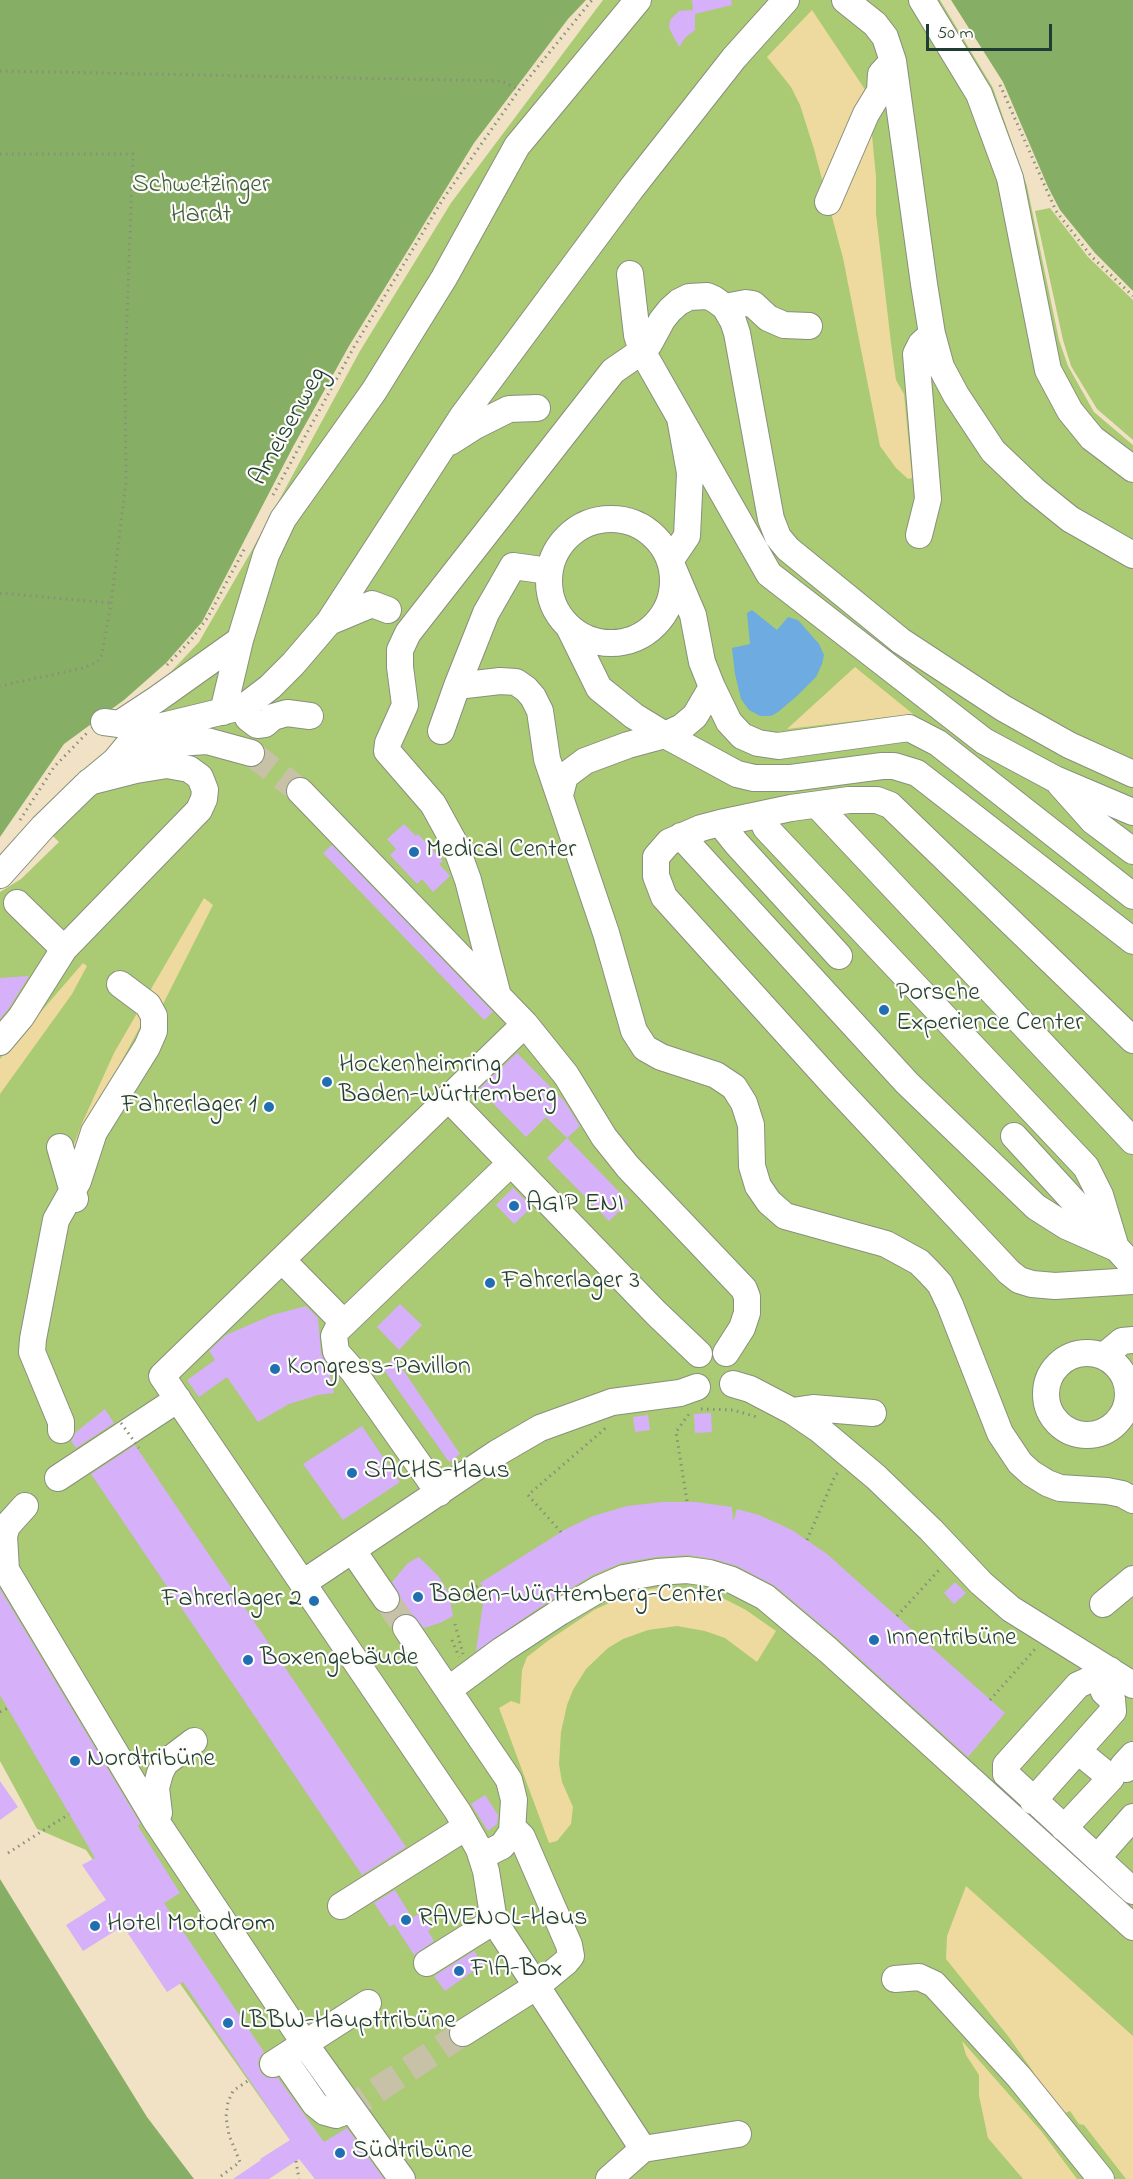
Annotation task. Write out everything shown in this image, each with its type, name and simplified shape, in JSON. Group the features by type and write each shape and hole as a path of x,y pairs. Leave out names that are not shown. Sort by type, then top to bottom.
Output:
{"lane":[{"path":"234,709 240,640 266,555 283,519 379,383 445,276 517,146 638,0"},
{"path":"0,875 43,826 89,782 115,761 130,742 154,729 178,721 234,709 270,687 293,664 329,622 462,417 630,189 734,58 786,0"},
{"path":"845,0 874,24 885,37 893,60 932,334 941,367 956,395 993,451 1034,490 1070,519 1133,555"},
{"path":"922,0 979,94 1010,178 1047,370 1070,411 1092,438 1133,470"},
{"path":"828,202 866,114 880,91 881,74 893,60"},
{"path":"630,189 646,191 660,177"},
{"path":"630,274 637,335 642,351 770,574 984,741 1055,779 1133,812"},
{"path":"498,996 468,880 455,844 434,804 387,751 388,743 405,705 400,650 408,633 613,371 642,351 649,344 662,320 679,302 689,297 706,296 725,307 737,333 771,519 774,530 782,542 911,648 1003,708 1069,745 1133,774"},
{"path":"725,307 741,302 753,304 768,318 784,325 809,326"},
{"path":"919,535 928,499 916,354 921,344 932,334"},
{"path":"444,445 509,409 537,408"},
{"path":"569,627 586,639 606,644 627,642 646,633 661,619 670,601 674,580 670,561 687,536 690,473 680,418"},
{"path":"1133,896 924,734 909,728 778,746 758,743 742,736 729,722 712,687 702,662 693,615 670,561 660,543 645,529 626,521 606,519 586,524 569,535 556,551 549,571 549,592 556,611 569,627 599,688 634,716 737,774 754,778 791,778 882,766 904,768 917,773 1133,941"},
{"path":"441,731 466,660 486,613 513,566 549,571"},
{"path":"329,622 372,604 388,610"},
{"path":"104,722 118,724 240,640"},
{"path":"457,686 500,681 516,682 533,697 540,711 547,759 606,933 633,1031 645,1048 661,1057 716,1075 734,1087 744,1103 751,1125 752,1166 758,1186 769,1202 785,1216 886,1244 920,1262 940,1284 1000,1433 1020,1463 1030,1473 1060,1488 1107,1491 1132,1498"},
{"path":"560,795 565,776 585,761 628,745 665,735 682,727 695,716 712,687"},
{"path":"234,709 257,725 265,724 273,717 287,713 310,716"},
{"path":"115,761 162,744 207,741 251,753"},
{"path":"0,1042 70,950 199,810 205,790 200,777 189,769 167,765 89,782"},
{"path":"1055,779 1093,821 1133,851"},
{"path":"300,791 525,1024 566,1075 604,1137 628,1167 744,1289 747,1298 747,1313 742,1328 726,1353"},
{"path":"1133,1040 890,806 869,799 849,800 791,808 720,823 669,842 656,857 656,876 664,897 834,1085 1009,1272 1020,1280 1032,1284 1055,1286 1133,1281"},
{"path":"817,805 1133,1141"},
{"path":"760,816 766,828 1086,1167 1125,1257"},
{"path":"720,823 839,956"},
{"path":"681,836 907,1083 1010,1182 1051,1217 1125,1257"},
{"path":"17,903 70,950"},
{"path":"61,1430 61,1422 32,1352 56,1220 74,1197 94,1132 147,1047 154,1031 154,1016 148,1005 120,984"},
{"path":"525,1024 282,1260 159,1371 466,1827 482,1856 494,1921 643,2149"},
{"path":"448,1098 656,1313 699,1354"},
{"path":"1014,1136 1125,1257"},
{"path":"60,1147 74,1197"},
{"path":"439,1493 353,1371 336,1352 334,1336 344,1323 511,1163"},
{"path":"282,1260 344,1323"},
{"path":"1104,1356 1122,1341 1133,1340"},
{"path":"712,1349 726,1353 731,1358 736,1371 733,1384 720,1394 705,1393 698,1398 690,1375 691,1367 699,1354 712,1349"},
{"path":"1090,1352 1104,1356 1116,1364 1125,1375 1129,1389 1128,1403 1122,1416 1123,1429 1088,1435 1075,1434 1063,1428 1054,1419 1045,1394 1047,1381 1053,1369 1076,1353 1090,1352"},
{"path":"733,1384 750,1389 792,1410 820,1431 876,1477 981,1583 1011,1609 1118,1674"},
{"path":"303,1583 497,1453 540,1428 612,1402 680,1393 698,1398"},
{"path":"58,1478 178,1399"},
{"path":"792,1410 813,1408 873,1413"},
{"path":"25,1506 7,1526 4,1536 7,1553 3,1565 156,1821 305,2044 402,2179"},
{"path":"353,1551 386,1599"},
{"path":"448,1690 502,1650 560,1612 599,1588 624,1578 687,1570 709,1573 732,1580 765,1597 828,1650 1133,1927"},
{"path":"1103,1604 1133,1579"},
{"path":"406,1628 509,1780 514,1800 513,1828 508,1840 502,1846 482,1856"},
{"path":"1033,1800 1113,1711 1112,1699 1104,1692 1118,1674"},
{"path":"1118,1674 1089,1680 1078,1685 1006,1765 1005,1774 1097,1858 1129,1879"},
{"path":"156,1821 159,1813 156,1788 160,1773 165,1763 194,1741"},
{"path":"1064,1828 1111,1778 1078,1751"},
{"path":"1097,1858 1133,1816"},
{"path":"341,1906 466,1827"},
{"path":"463,2033 537,1986 566,1962 571,1952 522,1837 513,1828"},
{"path":"428,1963 494,1921"},
{"path":"895,1979 920,1977 934,1984 1018,2077 1101,2179"},
{"path":"345,2112 336,2115 325,2112 315,2104 278,2061 368,2003"},
{"path":"609,2179 643,2149 738,2134"}],"path":[{"name":"Ameisenweg","path":"270,501 354,347 443,199 519,90 592,0"},
{"path":"0,71 502,81 519,90"},
{"path":"999,84 1056,211 1091,256 1133,296"},
{"path":"0,154 133,154 125,371 126,482 102,655 97,662 83,668 0,686"},
{"path":"161,671 192,640 208,617 247,543"},
{"path":"0,593 111,603"},
{"path":"18,822 54,767 83,736 104,722"},
{"path":"698,1398 765,1420"},
{"path":"678,1409 689,1409 688,1415 676,1432 687,1501"},
{"path":"121,1423 139,1448"},
{"path":"561,1532 528,1495 609,1423"},
{"path":"807,1540 835,1476"},
{"path":"897,1616 944,1564"},
{"path":"453,1593 482,1585"},
{"path":"452,1640 461,1660 464,1658"},
{"path":"990,1700 1040,1643"},
{"path":"0,1712 8,1708"},
{"path":"8,1853 69,1814"},
{"path":"221,2176 240,2162 229,2135 226,2117 228,2102 233,2091 249,2080"},
{"path":"296,2161 299,2179"}],"green space":[{"name":"Schwetzinger Hardt","path":"0,0 586,0 568,19 474,143 349,346 294,445 202,622 166,663 124,700 64,744 0,837"},
{"name":"Hockenheimring Baden-Württemberg","path":"603,0 940,0 993,88 1027,186 1059,340 1068,366 1094,412 1133,445 1133,2179 315,2179 86,1850 37,1829 0,1761 0,892 21,879 59,842 33,817 142,721 153,691 199,642 252,550 360,351 451,203"},
{"path":"951,0 1133,0 1133,291 1095,253 1060,210 1003,82"},
{"path":"1050,208 1088,257 1133,300 1133,440 1097,409 1071,366 1063,340 1035,211"},
{"path":"0,1879 147,2117 194,2179 0,2179"}],"sand":[{"path":"812,10 868,94 876,177 876,214 891,343 896,380 904,394 912,478 908,479 896,468 880,446 843,258 814,149 800,105 791,87 767,57"},
{"path":"855,667 913,714 787,729"},
{"path":"204,898 213,905 158,1014 151,989"},
{"path":"83,963 87,966 72,994 0,1094 0,1059"},
{"path":"140,1008 147,1014 108,1086 74,1169 73,1147 83,1121 114,1053"},
{"path":"663,1587 711,1592 746,1610 776,1631 757,1662 725,1638 705,1631 677,1626 648,1630 623,1639 608,1648 586,1669 567,1705 561,1732 559,1764 562,1782 573,1807 571,1824 557,1841 549,1843 499,1708 511,1701 520,1704 522,1670 527,1657 549,1640 594,1610 631,1593"},
{"path":"966,1886 1133,2036 1133,2179 1126,2179 1084,2125 1079,2124 1070,2111 1058,2116 1032,2070 1008,2036 946,1959 947,1936"},
{"path":"962,2041 1042,2132 1077,2179 1023,2179 988,2138 979,2096 979,2075 966,2055"}],"water":[{"path":"752,610 777,630 788,617 798,620 819,644 824,655 816,677 798,695 771,716 760,716 749,710 741,699 735,674 732,648 750,644 747,613"}],"building":[{"path":"692,0 731,0 732,5 695,14 695,30 679,47 669,28 670,20 679,11 693,10"},
{"name":"Medical Center","path":"404,824 416,836 418,834 443,861 439,864 450,876 433,892 422,879 417,884 390,855 396,849 387,839"},
{"path":"332,845 493,1012 484,1020 323,853"},
{"path":"29,976 9,1008 0,1019 0,978"},
{"path":"517,1053 564,1101 580,1126 567,1138 546,1117 526,1137 479,1089"},
{"path":"567,1138 629,1202 609,1221 547,1158"},
{"name":"AGIP ENI","path":"513,1188 532,1207 514,1224 496,1205"},
{"path":"400,1304 422,1325 399,1350 377,1327"},
{"name":"Kongress-Pavillon","path":"306,1306 318,1318 321,1354 328,1366 334,1393 318,1395 289,1404 258,1422 227,1377 199,1397 187,1380 215,1360 209,1351 226,1335 272,1315"},
{"path":"395,1358 460,1454 449,1462 382,1367"},
{"path":"105,1409 114,1423 76,1448 71,1441 76,1432"},
{"path":"711,1413 712,1432 695,1433 694,1414"},
{"path":"648,1415 650,1430 635,1432 633,1417"},
{"name":"SACHS-Haus","path":"362,1426 400,1482 343,1520 303,1464"},
{"name":"Boxengebäude","path":"135,1445 406,1847 362,1875 91,1474"},
{"name":"Innentribüne","path":"662,1502 696,1502 732,1507 733,1522 737,1509 759,1515 792,1530 827,1554 1005,1713 968,1757 838,1639 775,1586 737,1566 689,1555 656,1557 621,1563 593,1575 552,1599 476,1651 485,1590 480,1583 566,1529 593,1516 627,1506"},
{"name":"Baden-Württemberg-Center","path":"419,1557 439,1577 449,1594 453,1616 424,1628 413,1615 404,1613 397,1616 392,1624 385,1621 385,1614 395,1611 401,1598 392,1582 408,1563"},
{"path":"955,1582 966,1593 954,1604 944,1593"},
{"path":"0,1589 140,1823 138,1826 180,1893 164,1903 264,2052 258,2064 261,2073 267,2078 278,2078 324,2142 347,2128 384,2179 315,2179 299,2159 269,2179 233,2179 290,2140 183,1982 167,1992 123,1926 83,1951 66,1925 106,1900 82,1865 95,1858 0,1695"},
{"path":"0,1781 18,1807 0,1820"},
{"path":"485,1795 498,1815 497,1824 488,1831 471,1804"},
{"name":"RAVENOL-Haus","path":"395,1890 412,1918 421,1912 432,1928 428,1931 434,1941 414,1955 394,1924 390,1927 374,1903"},
{"name":"FIA-Box","path":"474,1951 483,1964 445,1991 434,1976"}],"tunnel":[{"path":"251,753 300,791"},
{"path":"386,1599 406,1628"},
{"path":"344,2112 463,2033"}],"place":[{"name":"Medical Center","path":"414,852"},
{"name":"Porsche Experience Center","path":"884,1010"},
{"name":"Hockenheimring Baden-Württemberg","path":"327,1082"},
{"name":"Fahrerlager 1","path":"269,1107"},
{"name":"AGIP ENI","path":"514,1206"},
{"name":"Fahrerlager 3","path":"490,1283"},
{"name":"Kongress-Pavillon","path":"275,1369"},
{"name":"SACHS-Haus","path":"352,1473"},
{"name":"Baden-Württemberg-Center","path":"418,1597"},
{"name":"Fahrerlager 2","path":"314,1601"},
{"name":"Innentribüne","path":"874,1640"},
{"name":"Boxengebäude","path":"248,1660"},
{"name":"Nordtribüne","path":"75,1761"},
{"name":"RAVENOL-Haus","path":"406,1920"},
{"name":"Hotel Motodrom","path":"95,1926"},
{"name":"FIA-Box","path":"459,1971"},
{"name":"LBBW-Haupttribüne","path":"228,2023"},
{"name":"Südtribüne","path":"340,2153"}]}
